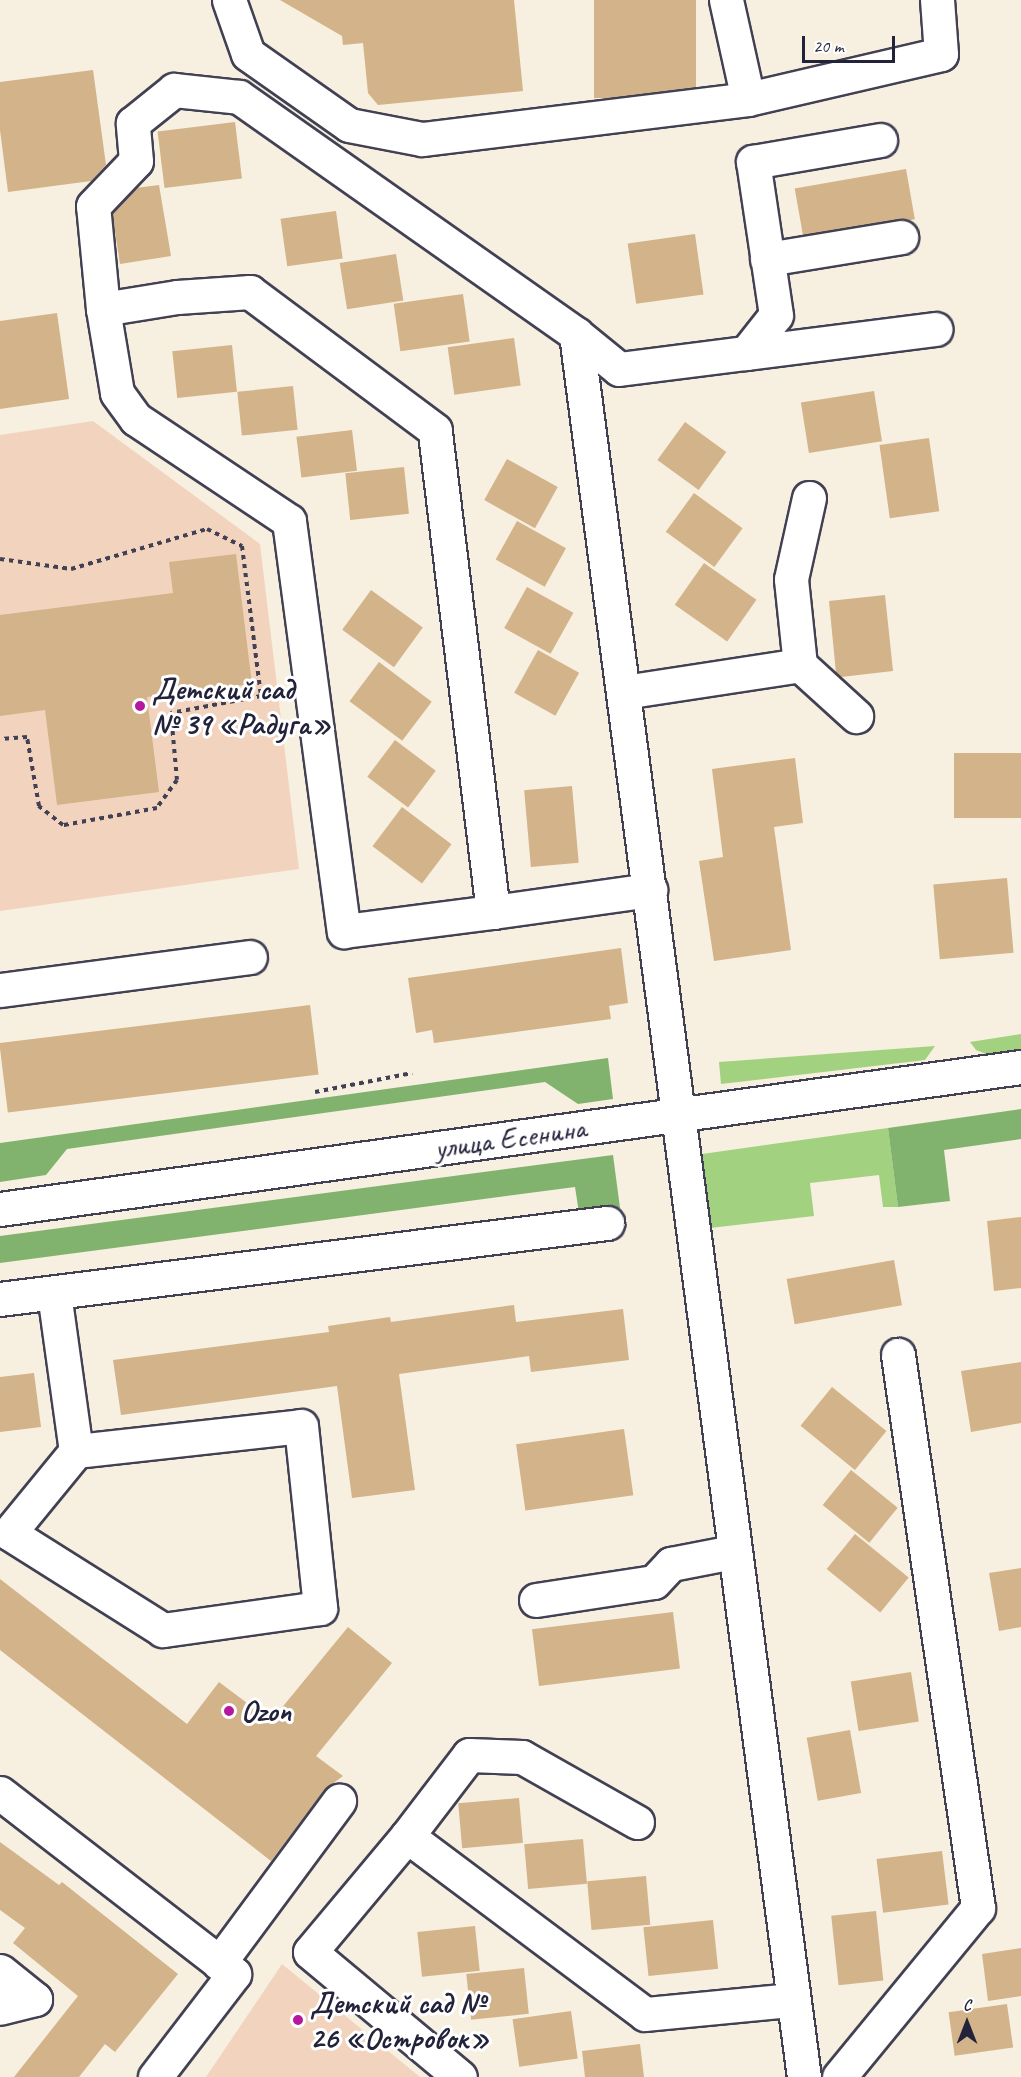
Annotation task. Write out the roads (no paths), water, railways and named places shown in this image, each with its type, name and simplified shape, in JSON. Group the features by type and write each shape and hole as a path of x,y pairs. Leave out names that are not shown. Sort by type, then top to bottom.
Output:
{"street":[{"path":"229,0 248,54 349,125 422,140 748,99 940,54 937,0"},
{"path":"726,0 748,99"},
{"path":"650,890 344,931 289,521 136,419 117,393 103,309 93,206 136,161 133,123 174,90 239,97 576,334 619,369 935,329"},
{"path":"746,353 776,315 753,162 880,141"},
{"path":"768,259 901,237"},
{"path":"103,309 177,297 250,292 435,430 493,912"},
{"path":"576,334 650,890 791,2000 804,2077"},
{"path":"809,498 791,579 800,664 856,716"},
{"path":"624,692 800,664"},
{"path":"0,990 250,957"},
{"name":"улица Есенина","path":"0,1209 1021,1067"},
{"path":"0,1299 607,1223"},
{"path":"54,1293 76,1451"},
{"path":"838,2077 978,1908 898,1355"},
{"path":"301,1426 320,1608 163,1630 4,1539 76,1451 301,1426"},
{"path":"536,1600 654,1582 671,1564 733,1552"},
{"path":"460,2077 310,1952 407,1836 469,1755 522,1757 637,1822"},
{"path":"0,1793 234,1974 155,2077"},
{"path":"219,1963 339,1801"},
{"path":"407,1836 645,2014 791,2000"},
{"path":"0,1971 35,1999 0,2008"}],"place":[{"name":"Детский сад № 39 «Радуга»","path":"140,706"},
{"name":"Ozon","path":"229,1711"},
{"name":"Детский сад № 26 «Островок»","path":"298,2020"}]}
